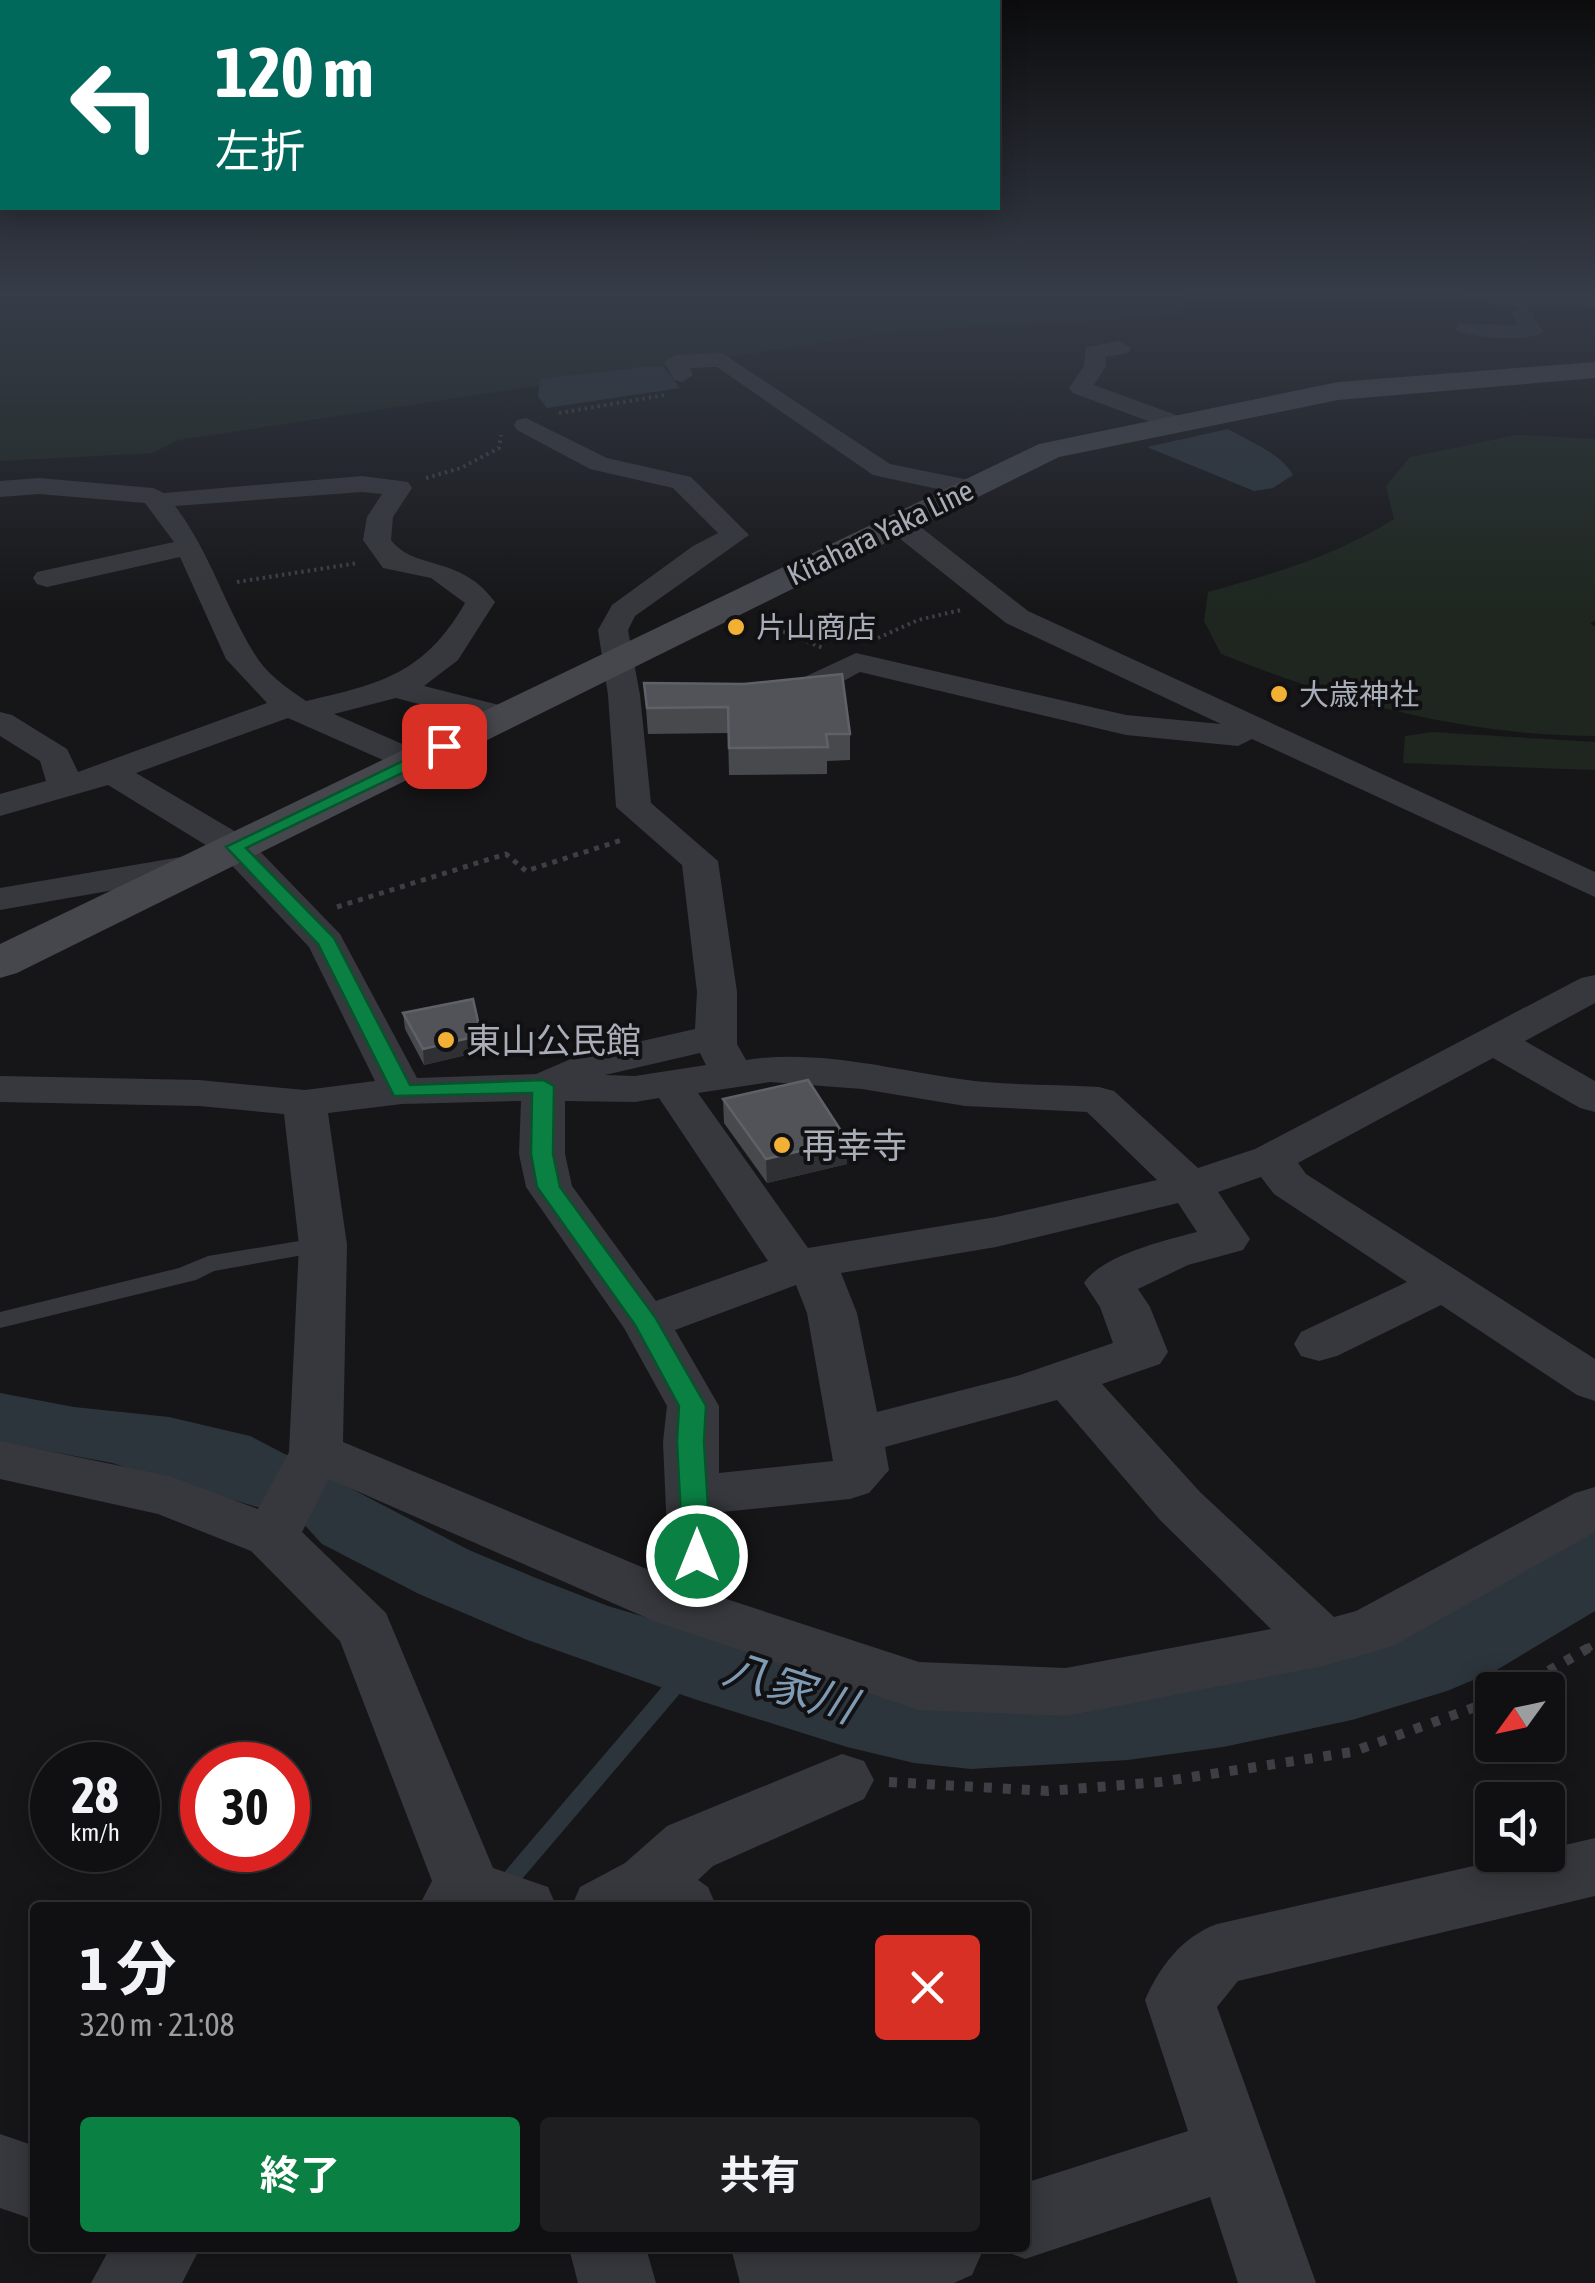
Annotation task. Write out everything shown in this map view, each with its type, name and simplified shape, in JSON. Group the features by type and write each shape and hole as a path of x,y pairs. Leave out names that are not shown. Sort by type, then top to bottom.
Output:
{"main road":[{"name":"Kitahara Yaka Line","path":"0,964 507,716 621,679 899,524 1050,450 1301,399"}],"street":[{"path":"778,399 882,470 970,488"},
{"path":"1109,399 1178,424"},
{"path":"526,425 599,464 682,482 735,535 702,552 622,611 613,630 634,807 700,861 724,1055"},
{"path":"0,805 112,773 127,763 294,710 398,690 428,672 464,636 480,602 466,584 440,568 393,562 376,540 380,517 399,488 362,484 186,496 158,502"},
{"path":"0,489 40,486 154,496 190,547 241,659 294,710 413,761"},
{"path":"899,524 1017,617 1595,886"},
{"path":"47,578 190,547"},
{"path":"744,696 806,688 856,662 1126,725 1208,730 1289,746"},
{"path":"621,679 664,696"},
{"path":"398,690 507,716"},
{"path":"0,722 55,756 65,785"},
{"path":"112,773 235,847 326,942 402,1092"},
{"path":"0,899 198,865"},
{"path":"646,1322 805,1264 996,1232 1190,1186 1271,1159 1595,987"},
{"path":"1494,1041 1595,1099"},
{"path":"0,1089 200,1093 305,1103 402,1092 543,1086 634,1089 672,1086 724,1055"},
{"path":"543,1086 595,1064 724,1055 770,1068 862,1076 964,1092 1099,1100 1190,1186 1226,1238 1171,1254 1109,1282 1125,1307 1142,1352 1066,1378 858,1436"},
{"path":"543,1086 542,1154 549,1187 646,1322 693,1406 690,1442 697,1556 678,1606"},
{"path":"672,1086 805,1264 832,1313 862,1470 850,1479 696,1495"},
{"path":"271,1536 316,1452 322,1245 305,1103"},
{"path":"1271,1159 1290,1184 1595,1383"},
{"path":"1319,1344 1442,1285"},
{"path":"1066,1378 1180,1506 1322,1643"},
{"path":"316,1452 678,1606 919,1686 950,1688 1066,1692 1372,1630 1595,1507"},
{"path":"0,1460 169,1496 271,1536 365,1629 481,1901"},
{"path":"646,1899 690,1846 842,1780"},
{"path":"1277,2283 1180,2000 1217,1955 1595,1867"},
{"path":"1030,2219 1231,2154"},
{"path":"0,2171 30,2181"},
{"path":"130,2283 157,2252"},
{"path":"609,2252 618,2283"},
{"path":"771,2252 779,2283"},
{"path":"836,2283 932,2252"}],"lane":[{"path":"0,1320 188,1274 208,1264 322,1245"}],"path":[{"path":"205,587 389,557"},
{"path":"871,641 918,620 998,602"},
{"path":"303,918 506,854 526,871 660,828"},
{"path":"1547,1672 1595,1644"},
{"path":"842,1780 1048,1792 1160,1782 1352,1752 1475,1708"}],"shaded area":[{"path":"0,399 453,399 178,440 153,453 0,461"},
{"path":"1517,435 1595,439 1595,621 1590,623 1595,627 1595,736 1498,730 1404,713 1312,687 1221,654 1204,621 1208,592 1327,554 1394,519 1386,486 1410,457"},
{"path":"1432,732 1595,742 1595,770 1403,763 1405,736"}],"water":[{"path":"539,399 610,399 547,408"},
{"path":"1228,429 1273,454 1293,475 1273,488 1254,491 1147,447"},
{"name":"八家川","path":"0,1393 74,1407 169,1417 250,1436 469,1550 536,1578 608,1606 809,1666 1166,1688 1595,1526 1595,1611 1495,1671 1475,1672 1475,1679 1447,1691 1352,1720 1223,1747 1128,1760 971,1769 914,1763 847,1747 694,1699 525,1639 419,1594 322,1544 300,1520 112,1463 0,1442"}],"building":[{"path":"842,674 850,734 826,734 828,747 729,748 728,707 647,708 644,683 744,684"},
{"path":"473,999 481,1035 423,1049 403,1013"},
{"path":"808,1080 847,1140 766,1159 723,1099"}],"waterway":[{"path":"512,1877 678,1682"}],"place":[{"name":"片山商店","path":"736,627"},
{"name":"大歳神社","path":"1279,694"},
{"name":"東山公民館","path":"446,1040"},
{"name":"再幸寺","path":"782,1145"}],"route":[{"path":"444,746 235,847 326,942 402,1092 543,1086 542,1154 549,1187 568,1219 646,1322 693,1406 690,1442 697,1556"}]}
